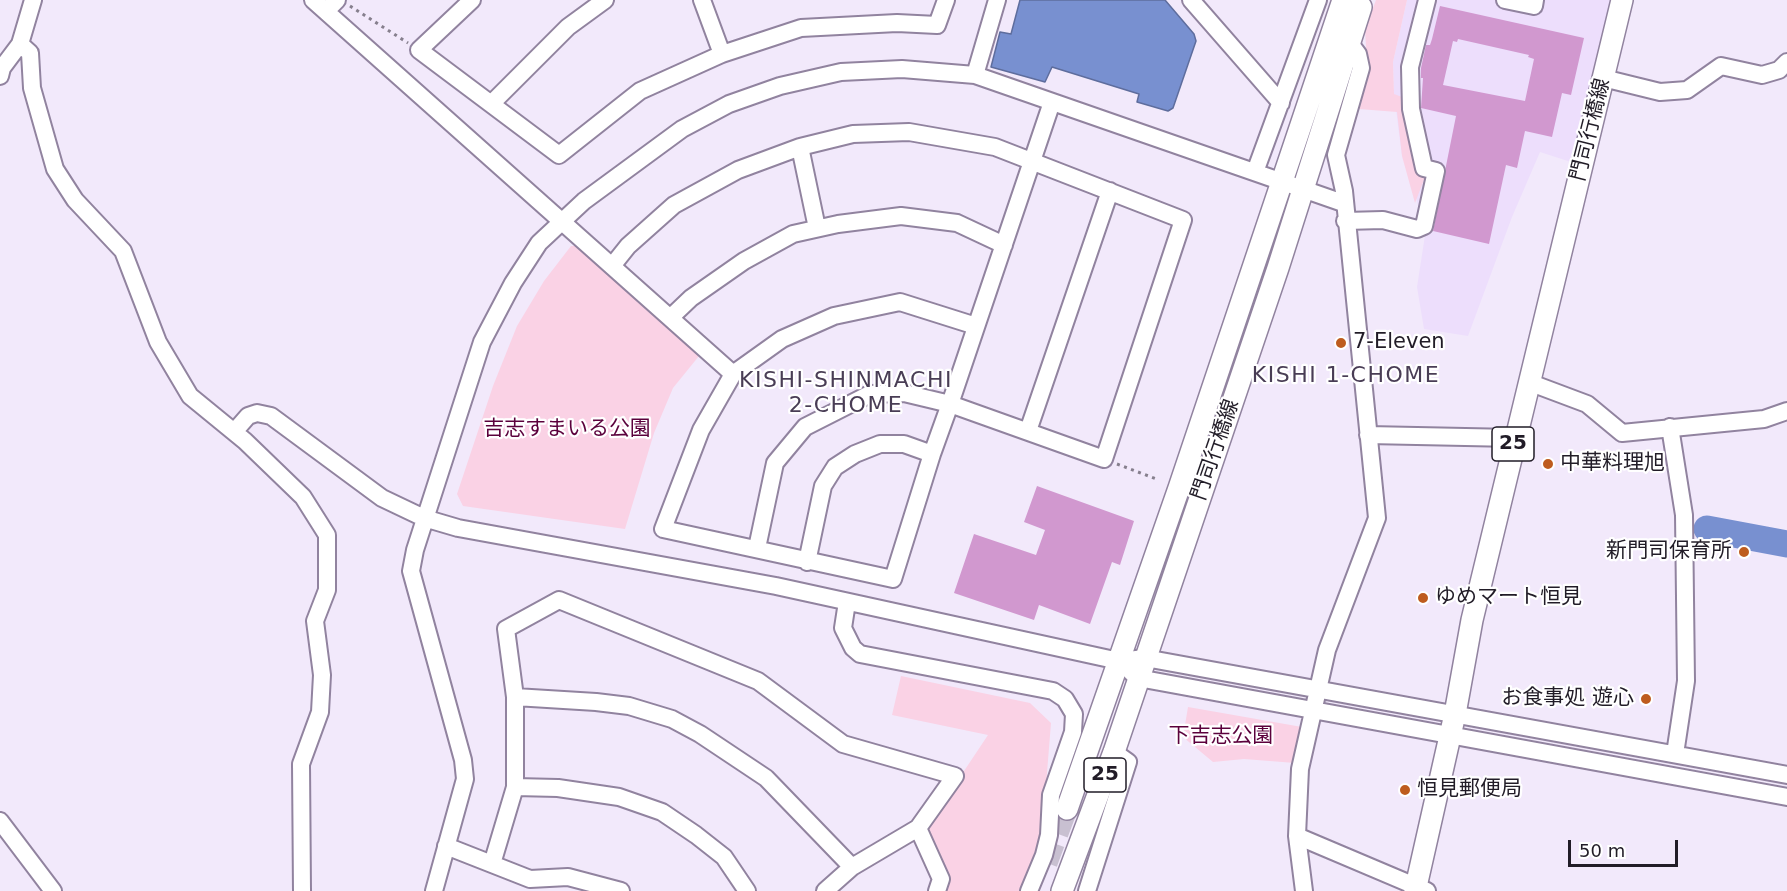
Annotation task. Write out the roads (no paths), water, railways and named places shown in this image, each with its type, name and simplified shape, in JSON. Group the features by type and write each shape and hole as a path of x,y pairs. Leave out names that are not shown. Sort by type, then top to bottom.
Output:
{"main road":[{"name":"門司行橋線","path":"1419,889 1472,620 1514,438 1531,383 1622,0"},
{"name":"門司行橋線","path":"1067,809 1292,186 1349,42 1352,3"},
{"name":"門司行橋線","path":"1062,891 1114,752 1278,268 1292,186 1352,3"}],"street":[{"path":"0,76 2,68 20,44 33,0"},
{"path":"313,0 335,4 562,221 733,374"},
{"path":"472,0 419,50 559,154 640,91 722,54 801,28 897,23 937,24 946,0"},
{"path":"491,104 568,27 605,0"},
{"path":"702,0 722,54"},
{"path":"975,75 997,0"},
{"path":"1191,0 1281,103"},
{"path":"1255,172 1318,0"},
{"path":"1345,221 1383,220 1417,229 1424,226 1436,171 1425,168 1411,109 1410,68 1428,0"},
{"path":"1505,0 1534,6 1536,0"},
{"path":"1304,891 1297,836 1300,769 1327,650 1377,518 1343,203 1344,191 1336,155 1361,68 1358,54 1349,42"},
{"path":"20,44 30,53 32,88 55,169 75,200 123,251 158,342 189,396 234,432 303,497 327,535 327,590 315,621 322,675 320,712 301,764 302,891"},
{"path":"1603,78 1660,92 1687,90 1720,66 1762,75 1779,70 1787,62"},
{"path":"434,891 465,779 463,760 411,571 424,518 482,342 513,283 539,243 584,201 682,129 729,104 780,86 841,72 902,69 975,75 1343,203"},
{"path":"976,326 900,302 834,315 782,339 733,374 701,430 663,529 893,579 932,454 1033,162 1052,102"},
{"path":"612,266 628,246 674,205 738,170 800,147 853,134 909,132 995,147 1183,220 1104,459 950,404 904,393 870,394 805,427 775,463 757,548"},
{"path":"800,147 817,228"},
{"path":"1028,431 1110,191"},
{"path":"670,318 691,298 744,261 793,234 817,228 901,216 957,223 1004,244"},
{"path":"1531,383 1587,404 1622,433 1764,419 1787,411"},
{"path":"234,432 248,417 257,413 271,417 382,498 424,518 458,528 776,585 1119,661 1312,711 1787,797"},
{"path":"1670,427 1684,515 1686,681 1675,754"},
{"path":"1368,435 1514,438"},
{"path":"807,562 823,486 835,467 855,454 880,444 904,444 932,454"},
{"path":"492,864 515,787 515,697 506,629 559,600 758,681 843,744 955,776 918,828 852,867 825,891"},
{"path":"848,602 843,628 853,648 860,654 1053,691 1065,699 1074,714 1072,732 1051,795 1049,835 1044,855 1029,891"},
{"path":"1142,668 1319,691 1787,775"},
{"path":"515,697 628,706 672,719 700,734 766,778 852,867"},
{"path":"1087,891 1128,762 1114,752"},
{"path":"515,787 558,788 619,797 662,812 724,857 747,891"},
{"path":"0,821 53,891"},
{"path":"918,828 941,879 937,891"},
{"path":"1297,836 1419,889"},
{"path":"446,846 531,879 568,877 621,891"}],"water":[{"path":"1020,0 1165,0 1194,34 1196,41 1173,108 1168,111 1137,102 1139,94 1052,67 1045,82 991,67 1000,32 1011,34"}],"waterway":[{"path":"1707,529 1787,544"}],"tunnel":[{"path":"1047,863 1067,809"}],"place":[{"name":"7-Eleven","path":"1341,343"},
{"name":"中華料理旭","path":"1548,464"},
{"name":"新門司保育所","path":"1744,552"},
{"name":"ゆめマート恒見","path":"1423,598"},
{"name":"お食事処 遊心","path":"1646,699"},
{"name":"恒見郵便局","path":"1405,790"}],"district":[{"name":"KISHI 1-CHOME","path":"1346,376"},
{"name":"KISHI-SHINMACHI 2-CHOME","path":"846,394"}],"park label":[{"name":"吉志すまいる公園","path":"567,430"},
{"name":"下吉志公園","path":"1221,737"}]}
